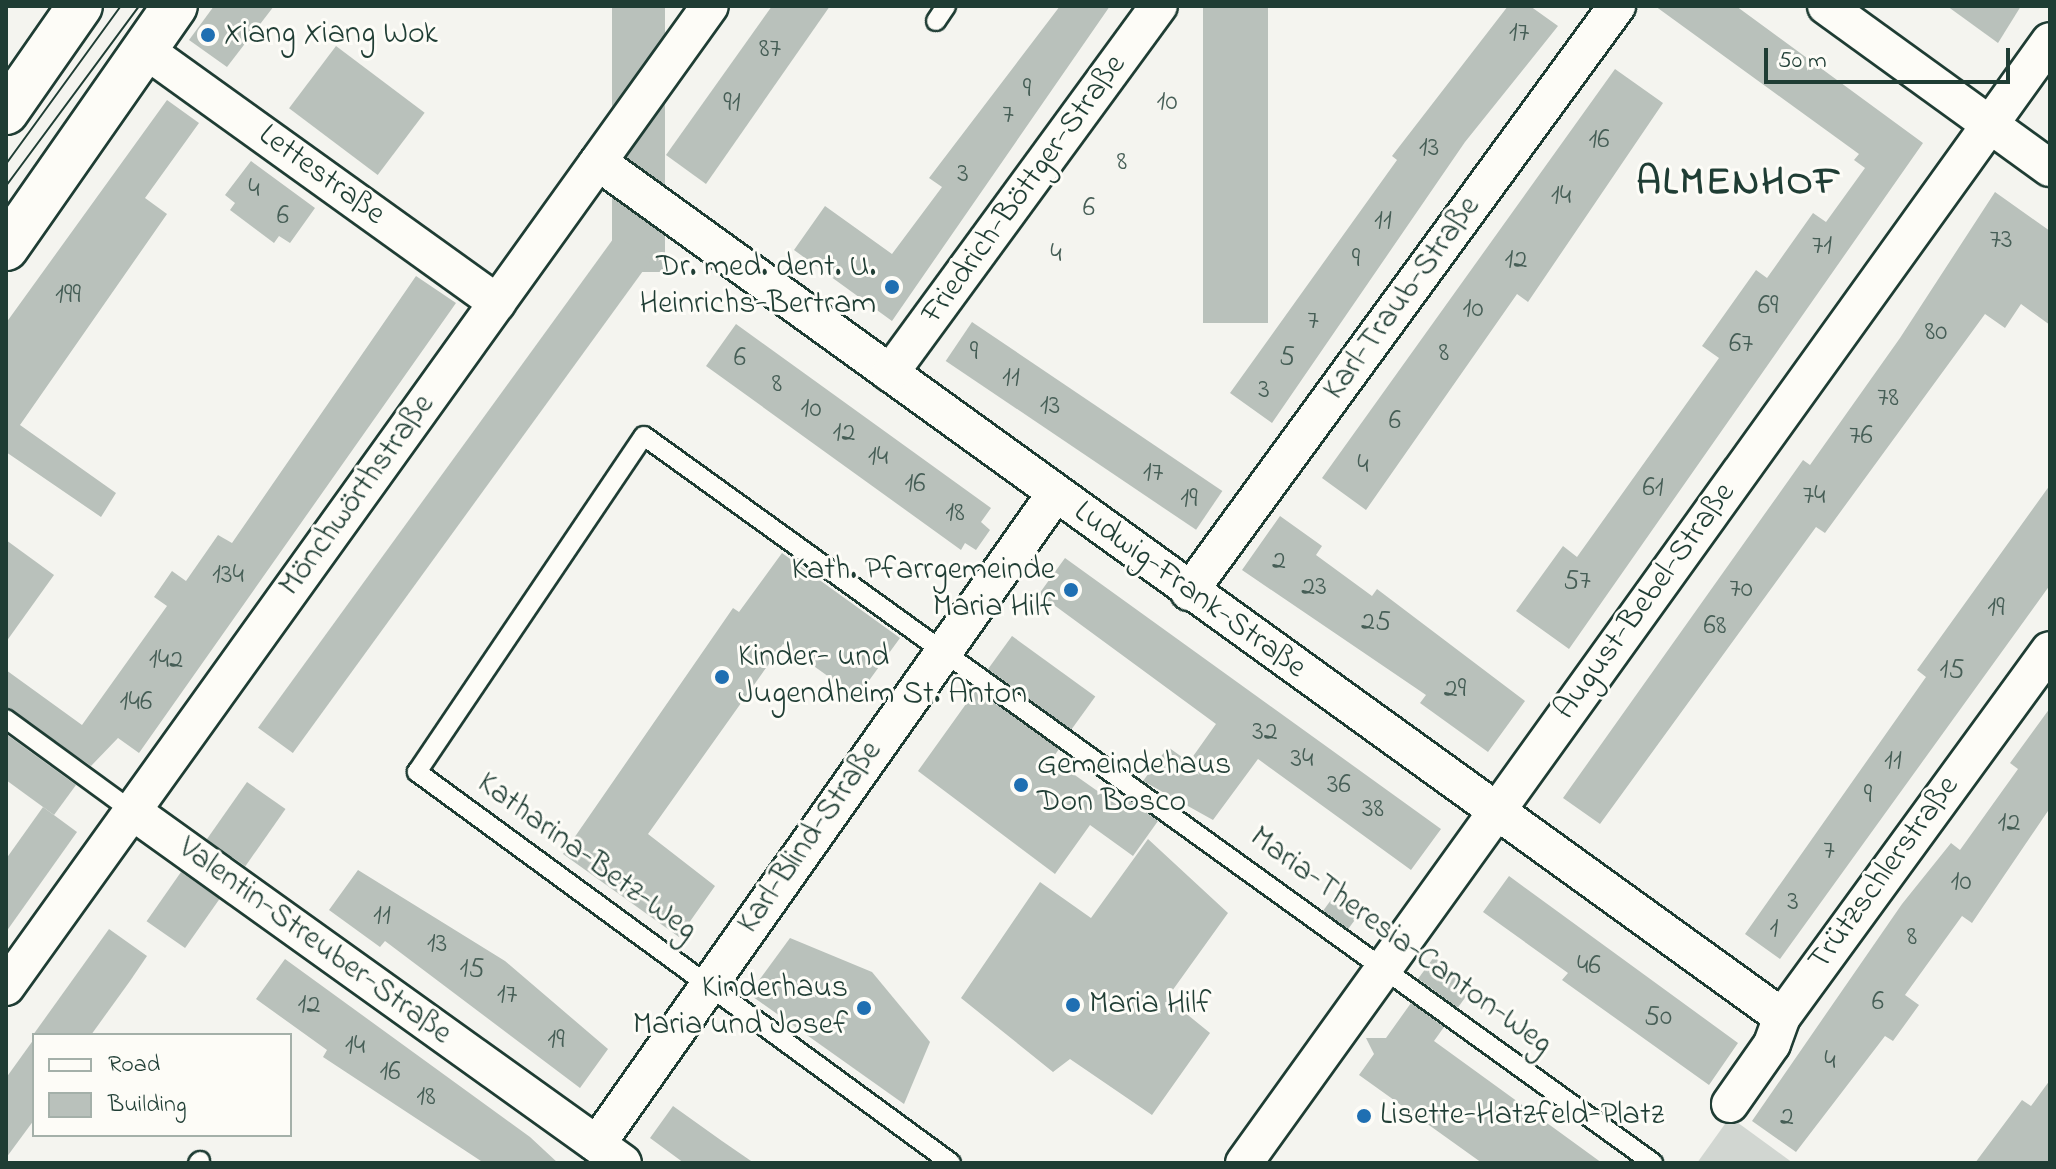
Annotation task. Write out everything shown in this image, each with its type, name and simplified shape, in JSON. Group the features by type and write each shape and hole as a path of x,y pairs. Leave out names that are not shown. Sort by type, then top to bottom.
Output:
{"main road":[{"path":"10,96 80,6"},
{"path":"6,248 175,6"}],"street":[{"name":"Mönchwörthstraße","path":"6,987 710,6"},
{"name":"Friedrich-Böttger-Straße","path":"890,373 1159,6"},
{"name":"Karl-Traub-Straße","path":"1189,592 1617,6"},
{"path":"1826,6 2050,168"},
{"name":"August-Bebel-Straße","path":"1244,1163 2050,41"},
{"name":"Lettestraße","path":"144,49 497,303"},
{"name":"Ludwig-Frank-Straße","path":"598,162 1189,592 1782,1017"},
{"name":"Karl-Blind-Straße","path":"610,1153 709,985 1055,494"},
{"name":"Trützschlerstraße","path":"1730,1104 1772,1044 1782,1017 2050,650"},
{"name":"Valentin-Streuber-Straße","path":"132,811 610,1153"}],"lane":[{"name":"Maria-Theresia-Canton-Weg","path":"417,772 644,436 940,655 987,681 1382,971 1653,1163"},
{"name":"Valentin-Streuber-Straße","path":"6,719 132,811"},
{"name":"Katharina-Betz-Weg","path":"417,772 951,1163"}],"shaded area":[{"path":"1730,1117 1793,1163 1697,1163"}],"building":[{"path":"214,6 274,6 227,67 189,40"},
{"path":"612,6 665,6 665,272 612,272"},
{"path":"772,6 830,6 706,184 666,155"},
{"path":"1060,6 1110,6 892,321 794,250 825,206 892,254 942,187 929,178"},
{"path":"1203,6 1268,6 1268,323 1203,323"},
{"path":"1508,6 1530,6 1558,26 1465,142 1272,423 1230,393 1397,160 1392,156"},
{"path":"1655,6 1736,6 1923,143 1569,649 1516,611 1563,546 1577,557 1719,358 1702,346 1756,270 1767,278 1813,213 1826,222 1865,168 1854,160 1859,154"},
{"path":"1947,6 2021,6 1998,43"},
{"path":"336,46 425,113 378,175 289,108"},
{"path":"1615,69 1663,103 1528,302 1517,294 1366,510 1322,478"},
{"path":"167,100 199,123 145,198 167,214 20,425 116,493 101,517 6,452 6,323"},
{"path":"251,161 315,208 290,243 279,236 274,243 230,210 235,203 225,195"},
{"path":"1995,192 2050,231 2050,325 2021,304 2005,328 1985,314 1825,533 1816,527 1600,824 1563,798 1803,460 1810,465 1900,338"},
{"path":"616,235 651,260 293,753 258,728"},
{"path":"416,276 456,303 139,753 118,738 91,766 6,707 6,670 82,725 167,606 154,597 172,571 186,581 218,535 232,543"},
{"path":"972,322 1222,491 1196,530 946,361"},
{"path":"736,324 991,508 981,522 990,530 976,550 965,543 961,550 706,366"},
{"path":"2050,485 2050,585 1780,959 1745,934 1926,677 1917,670"},
{"path":"1280,516 1322,546 1316,555 1372,596 1377,589 1525,701 1488,752 1420,703 1426,695 1242,570"},
{"path":"6,540 54,575 6,642"},
{"name":"Kinder- und Jugendheim St. Anton","path":"782,553 900,638 857,697 783,644 648,834 715,886 679,937 563,854 733,608 739,612"},
{"path":"1065,558 1441,829 1411,870 1258,759 1213,820 1143,781 1168,747 1189,762 1216,724 1039,594"},
{"path":"1012,636 1095,697 1071,730 988,669"},
{"name":"Gemeindehaus Don Bosco","path":"976,690 1059,749 1052,759 1123,809 1129,800 1158,821 1133,856 1090,825 1055,874 918,771"},
{"path":"2050,708 2050,808 1972,923 1962,916 1905,995 1919,1005 1893,1041 1885,1036 1796,1152 1752,1121 1902,904 1951,843 1960,850 2018,769 2010,763"},
{"path":"6,734 76,785 54,815 6,780"},
{"path":"247,782 286,809 245,866 207,839"},
{"path":"43,807 77,832 6,932 6,859"},
{"name":"Maria Hilf","path":"1148,839 1228,913 1167,998 1210,1033 1152,1115 1070,1059 1053,1072 961,998 1040,882 1091,918"},
{"path":"358,870 505,961 608,1049 580,1088 385,941 380,947 329,910"},
{"path":"181,872 220,899 185,948 147,921"},
{"path":"1509,876 1738,1043 1709,1085 1562,980 1568,973 1483,912"},
{"path":"1339,889 1364,907 1348,929 1323,911"},
{"path":"109,929 147,956 92,1033 34,1033"},
{"path":"790,938 872,972 930,1042 904,1104 749,994"},
{"path":"1434,957 1474,986 1458,1008 1418,979"},
{"path":"285,959 530,1137 558,1163 484,1163 323,1057 327,1050 256,999"},
{"path":"1411,1003 1444,1027 1434,1041 1602,1163 1482,1163 1359,1075 1374,1054 1366,1038 1386,1038"},
{"path":"32,1042 32,1123 6,1158 6,1078"},
{"path":"2050,1080 2050,1163 1975,1163 2022,1100 2031,1106"},
{"path":"673,1106 754,1163 684,1163 650,1138"}],"tram line":[{"path":"6,164 121,6"},
{"path":"6,186 139,6"}],"place":[{"name":"Xiang Xiang Wok","path":"208,35"},
{"name":"Dr. med. dent. U. Heinrichs-Bertram","path":"892,287"},
{"name":"Kath. Pfarrgemeinde Maria Hilf","path":"1071,590"},
{"name":"Kinder- und Jugendheim St. Anton","path":"722,677"},
{"name":"Gemeindehaus Don Bosco","path":"1021,785"},
{"name":"Maria Hilf","path":"1073,1005"},
{"name":"Kinderhaus Maria und Josef","path":"864,1008"},
{"name":"Lisette-Hatzfeld-Platz","path":"1364,1116"}],"district":[{"name":"ALMENHOF","path":"1739,184"}]}
